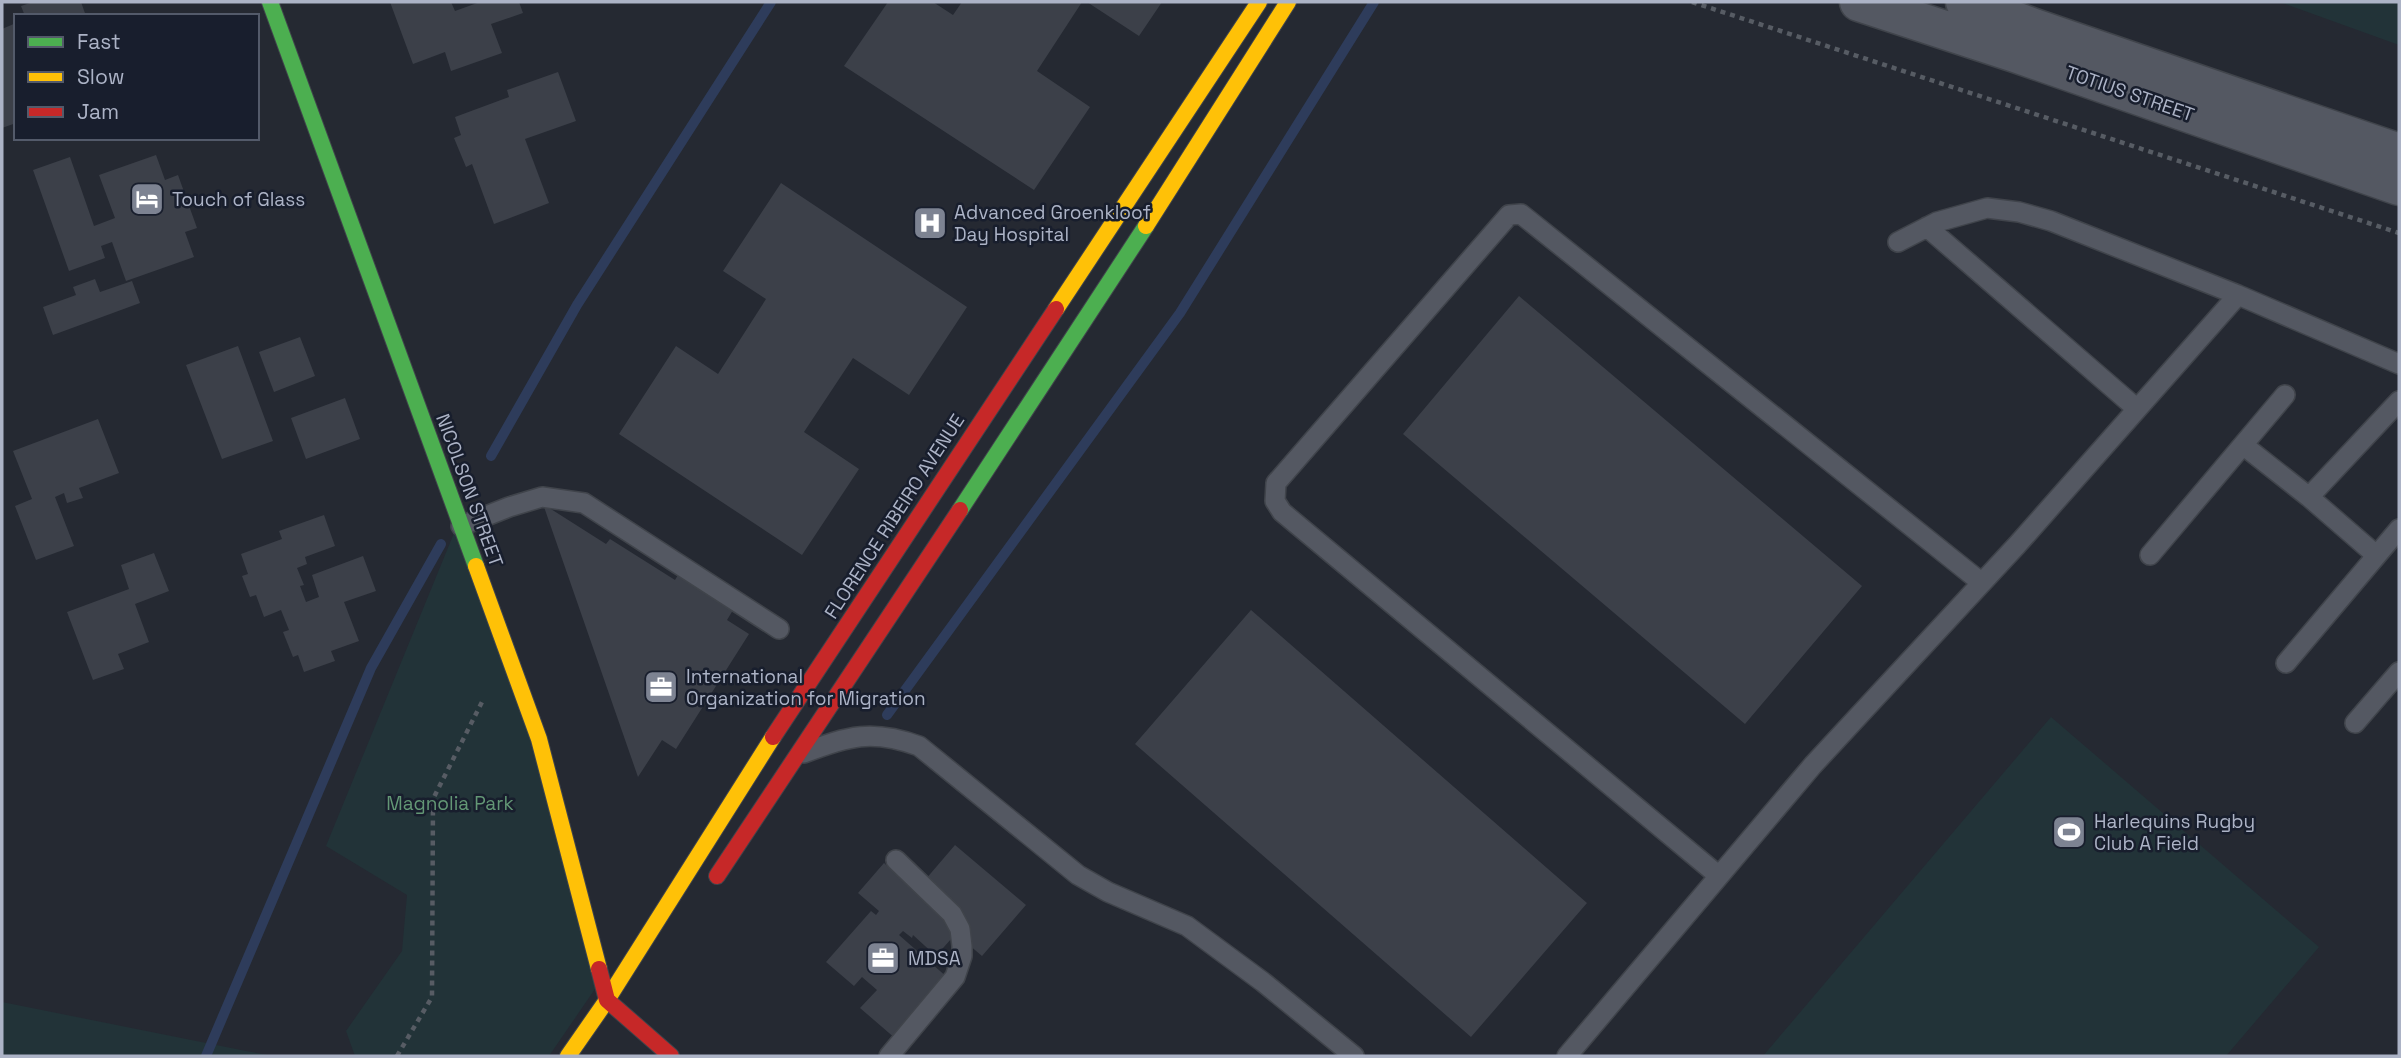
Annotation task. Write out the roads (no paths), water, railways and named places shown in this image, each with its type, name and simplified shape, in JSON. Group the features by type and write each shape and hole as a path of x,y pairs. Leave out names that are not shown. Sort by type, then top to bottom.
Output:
{"main road":[{"name":"NICOLSON STREET","path":"270,2 539,739 607,1000"},
{"name":"FLORENCE RIBEIRO AVENUE","path":"568,1056 607,1000 777,731 1259,2"},
{"path":"705,893 1084,324 1288,2"},
{"path":"607,1000 671,1056"}],"street":[{"name":"TOTIUS STREET","path":"1859,2 2399,186"},
{"name":"TOTIUS STREET","path":"1965,2 2399,153"}],"lane":[{"path":"1898,242 1927,227 1987,208 2019,212 2051,221 2238,295 2399,364"},
{"path":"1720,876 1282,512 1275,501 1276,483 1509,215 1514,212 1521,214 1982,583"},
{"path":"1927,227 2136,408"},
{"path":"1567,1056 1814,765 1982,583 2238,295"},
{"path":"2150,555 2284,395"},
{"path":"2309,497 2399,401"},
{"path":"2243,445 2376,555"},
{"path":"461,526 542,497 584,503 779,629"},
{"path":"2286,663 2399,529"},
{"path":"2355,723 2399,672"},
{"path":"794,757 831,743 869,735 900,739 919,746 1078,875 1108,892 1187,926 1263,982 1354,1056"},
{"path":"889,1056 955,977 962,956 957,922 896,860"}],"waterway":[{"path":"491,456 577,305 771,2"},
{"path":"887,715 1180,313 1374,2"},
{"path":"206,1056 371,668 441,544"}],"place":[{"name":"Touch of Glass","path":"147,199"},
{"name":"Advanced Groenkloof Day Hospital","path":"930,223"},
{"name":"International Organization for Migration","path":"661,687"},
{"name":"Harlequins Rugby Club A Field","path":"2069,832"},
{"name":"MDSA","path":"883,958"}],"park label":[{"name":"Magnolia Park","path":"450,803"}]}
